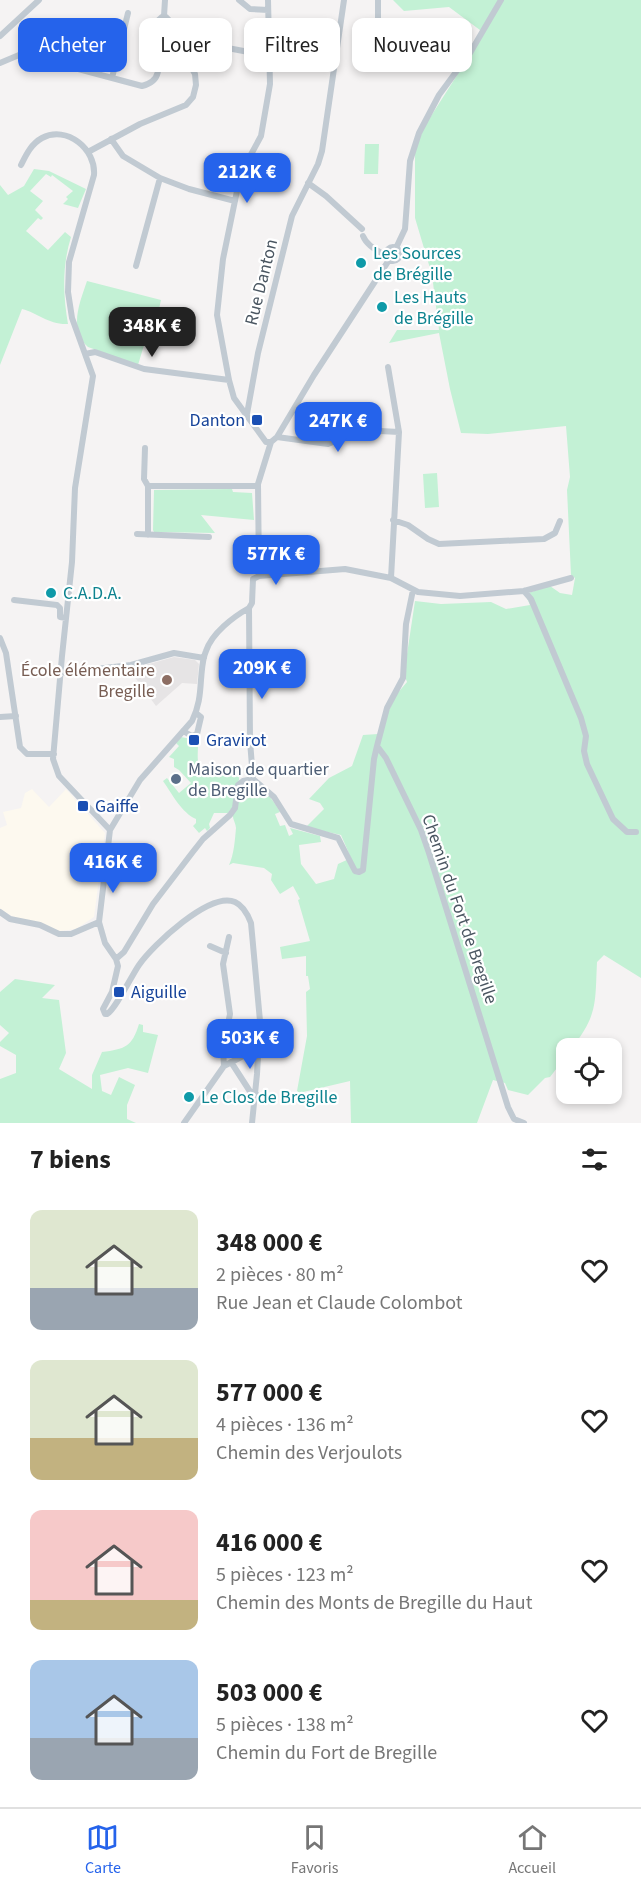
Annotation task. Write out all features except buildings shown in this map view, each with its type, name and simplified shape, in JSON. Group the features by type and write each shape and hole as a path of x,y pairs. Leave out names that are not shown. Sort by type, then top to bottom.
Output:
{"street":[{"path":"0,36 39,0"},
{"path":"164,16 165,0"},
{"path":"239,0 250,9 268,10"},
{"path":"268,0 268,18"},
{"name":"Rue Danton","path":"247,414 292,216 322,151 344,0"},
{"path":"378,0 378,18"},
{"path":"396,248 405,229 410,161 419,133 439,95 470,53 501,0"},
{"path":"112,78 128,13"},
{"path":"0,63 19,55 26,55 142,86 154,80 159,69 154,34 156,22 164,16"},
{"path":"88,152 140,124 186,105 193,97 196,85 195,74 179,46 172,23 164,16"},
{"path":"268,441 234,398 217,315 223,259 235,201 248,160 261,136 270,72"},
{"path":"21,165 29,150 42,138 49,136 62,135 80,143 93,159 94,175 69,262 68,292 72,318 93,376 75,488 72,562 54,754 59,776 110,830"},
{"path":"111,139 123,156 160,178 189,189 235,201"},
{"path":"136,266 160,178"},
{"path":"308,183 326,196 362,232 371,247 395,262 400,257 400,252 396,248"},
{"path":"277,437 388,258 388,249 396,248"},
{"path":"85,354 95,352 144,369 229,380"},
{"path":"388,367 399,432 391,578"},
{"path":"234,398 246,397 251,390"},
{"path":"268,441 277,437 328,444 361,430 399,432"},
{"path":"259,576 258,486 268,441"},
{"path":"144,448 144,479 148,486 148,535"},
{"path":"148,486 258,486"},
{"path":"393,520 408,525 439,544 544,539 555,533 560,521"},
{"path":"137,534 209,537"},
{"path":"252,1123 256,1095 260,1006 251,923 242,906 224,899 214,902 191,916 141,962 112,1012 105,1014 104,1009 117,975 118,966 105,943 99,922 110,830 140,780 183,732 196,713 204,658 208,646 235,616 249,608 252,603 253,579 259,576 339,569 391,578 413,590 442,596 524,591 571,578"},
{"path":"249,608 250,741 253,779 274,797 291,824 340,840 353,869 359,872 364,867 373,764 377,746 387,708 403,678 406,624 413,590"},
{"path":"524,591 531,599 574,699 586,736 584,751 587,764 595,782 616,823 627,832 636,832"},
{"path":"14,600 57,605 60,608 60,617 66,618"},
{"path":"0,640 6,652 20,747 27,754 54,754"},
{"path":"60,674 131,665 174,653 204,658"},
{"path":"183,732 192,736 197,734 201,717 196,713"},
{"path":"0,717 16,716"},
{"name":"Chemin du Fort de Bregille","path":"377,746 386,758 421,830 508,1107 514,1119 524,1123"},
{"path":"116,959 124,952 153,904 203,839 235,808 238,785 243,781 253,779"},
{"path":"0,912 10,919 40,925 59,934 70,934 99,922"},
{"path":"224,1066 223,1049 230,1014 224,964 229,937"},
{"path":"210,946 225,953"},
{"path":"188,1121 224,1066 243,1056 255,1046"},
{"path":"231,1062 252,1093 256,1095"}],"shaded area":[{"name":"École élémentaire Bregille","path":"174,657 195,660 199,664 197,684 182,683 156,706 131,669"},
{"path":"32,789 49,807 66,789 105,833 94,917 76,929 60,931 15,918 0,909 0,828 7,825 3,812 21,808 25,793"}],"green space":[{"path":"393,0 641,0 641,978 604,955 597,962 594,1008 587,1026 579,1038 556,1038 556,1069 528,1095 508,1090 505,1083 493,1080 477,1123 351,1123 350,1081 299,1093 297,1091 307,1036 306,992 310,989 308,976 306,976 306,956 282,959 280,947 310,941 298,900 300,899 293,886 280,894 271,880 272,874 264,868 233,863 229,865 236,832 234,806 238,793 245,784 261,789 270,797 280,812 275,814 280,826 285,825 289,836 293,834 290,828 320,836 321,842 299,845 301,864 316,884 334,879 338,864 351,858 341,835 306,827 324,809 320,803 309,799 329,778 352,766 363,735 378,734 396,695 407,682 404,674 415,601 441,604 491,602 506,609 530,605 525,594 550,586 560,593 572,595 575,578 571,575 567,490 570,477 566,426 488,434 461,433 439,333 389,343 397,330 439,330 432,275 415,218 415,150 424,127 459,72 472,72 472,52 484,33 472,24 472,18 464,18 449,7 404,11"},
{"path":"365,144 379,144 378,174 364,174"},
{"path":"34,169 49,171 86,189 78,208 63,204 68,199 66,197 73,191 52,175 51,177 46,174 30,191 43,201 35,210 43,218 41,220 38,218 26,231 48,250 65,232 71,237 64,280 68,324 55,323 22,309 0,365 0,185 8,195 24,186"},
{"path":"87,281 161,300 151,345 144,345 138,365 88,347 82,340 78,332 77,315"},
{"path":"437,473 439,507 425,508 423,474"},
{"path":"232,489 233,492 252,493 254,520 201,515 215,533 154,532 154,490"},
{"path":"181,737 191,739 198,744 199,765 208,774 211,769 203,765 239,767 234,805 228,813 214,813 209,824 210,828 207,831 205,828 199,833 193,826 196,819 182,808 163,781 167,778 179,793 191,783 174,767 174,759 169,757 179,746 176,743"},
{"path":"15,979 55,985 42,998 59,1000 66,1053 59,1069 92,1089 92,1075 102,1052 126,1046 134,1038 139,1024 143,1025 143,1032 158,1035 148,1073 128,1068 100,1075 102,1091 111,1095 119,1077 135,1085 127,1105 127,1119 136,1123 0,1123 0,1079 16,1073 16,1055 0,1046 0,1042 9,1033 0,1025 0,992"}],"place":[{"name":"Les Sources de Brégille","path":"361,263"},
{"name":"Les Hauts de Brégille","path":"382,307"},
{"name":"Danton","path":"257,420"},
{"name":"C.A.D.A.","path":"51,593"},
{"name":"École élémentaire Bregille","path":"167,680"},
{"name":"Gravirot","path":"194,740"},
{"name":"Maison de quartier de Bregille","path":"176,779"},
{"name":"Gaiffe","path":"83,806"},
{"name":"Aiguille","path":"119,992"},
{"name":"Le Clos de Bregille","path":"189,1097"}]}
